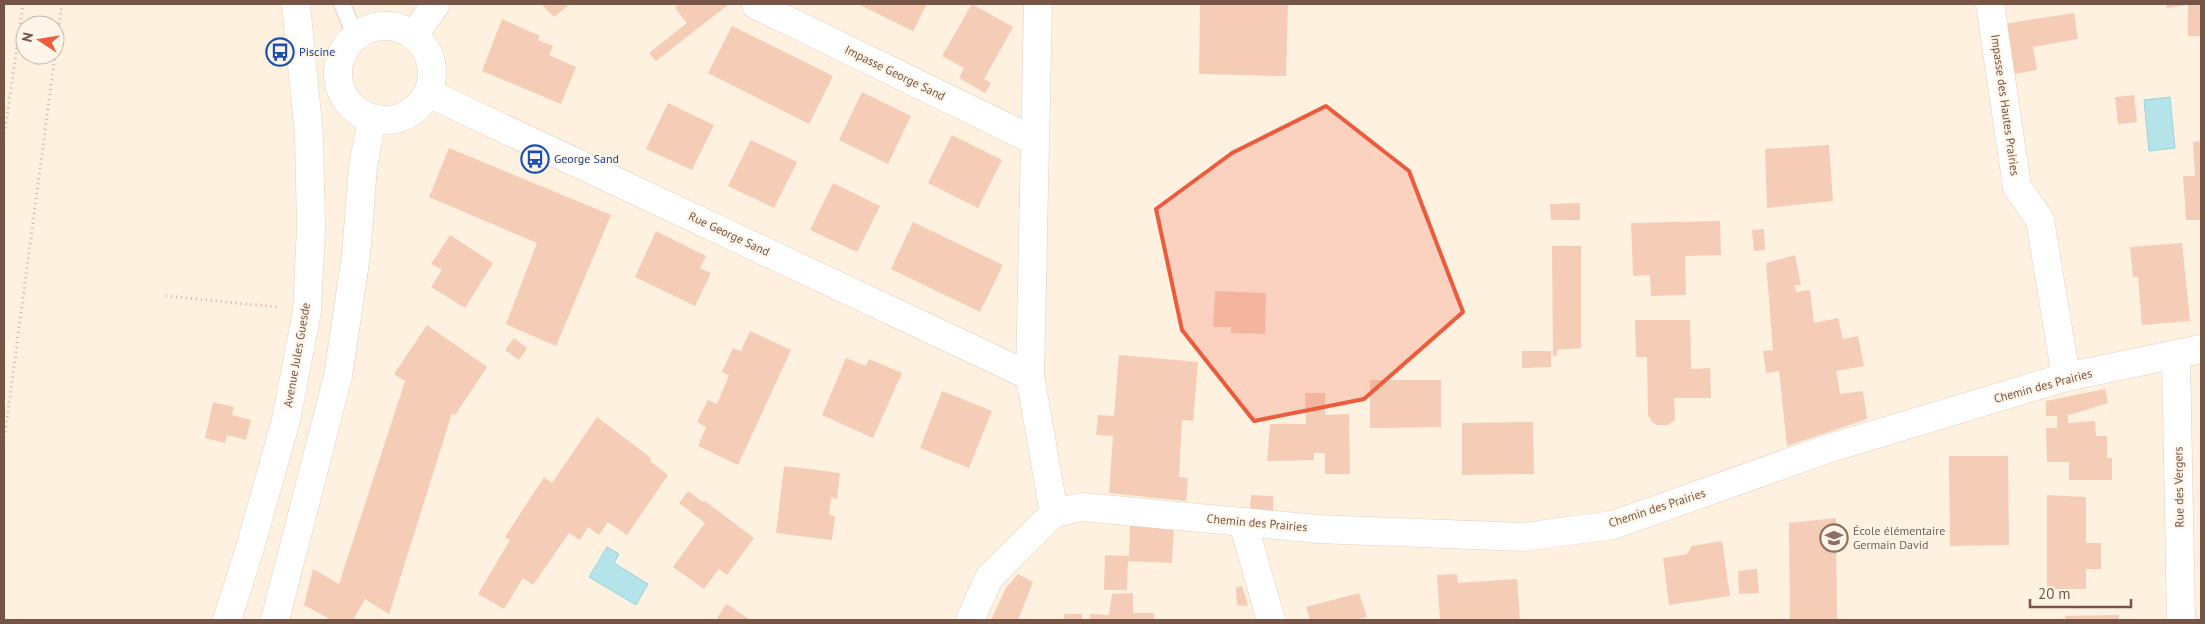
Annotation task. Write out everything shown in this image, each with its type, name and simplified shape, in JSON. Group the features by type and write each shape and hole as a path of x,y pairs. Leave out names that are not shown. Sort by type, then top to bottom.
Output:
{"street":[{"name":"Avenue Jules Guesde","path":"227,620 250,548 286,420 306,310 311,228 309,135 296,4"},
{"path":"414,35 436,4"},
{"path":"970,620 990,578 1054,512 1030,376 1038,4"},
{"name":"Impasse des Hautes Prairies","path":"1990,4 2017,187 2040,220 2066,377"},
{"name":"Impasse George Sand","path":"756,5 1034,141"},
{"path":"384,26 400,28 414,35 425,47 431,61 432,77 428,93 421,104 411,113 386,120 372,118 358,112 348,102 340,89 338,75 339,60 345,47 355,35 370,28 384,26"},
{"name":"Rue George Sand","path":"428,93 1030,376"},
{"path":"275,620 338,376 356,256 363,166 372,118"},
{"name":"Chemin des Prairies","path":"1054,512 1082,507 1318,529 1523,537 1613,525 1830,448 2066,377 2189,352"},
{"name":"Rue des Vergers","path":"2181,620 2189,352"},
{"path":"1243,522 1271,620"}],"lane":[{"path":"342,4 355,35"}],"path":[{"path":"4,138 23,4"},
{"path":"4,442 54,65"},
{"path":"166,296 280,308"}],"highlighted area":[{"path":"1326,106 1409,171 1463,312 1364,399 1254,421 1182,330 1156,209 1232,153"}],"water":[{"path":"2170,97 2175,148 2149,151 2144,100"},
{"path":"607,547 619,554 614,563 648,584 636,605 589,577"}],"building":[{"path":"541,4 570,4 554,17"},
{"path":"679,4 729,4 656,61 649,53 687,23 675,8"},
{"path":"858,4 927,4 913,31"},
{"path":"972,4 1013,27 984,79 991,83 985,93 959,78 964,68 942,56"},
{"path":"1200,4 1288,4 1286,76 1199,74"},
{"path":"2166,4 2201,4 2201,36 2188,36 2188,5 2167,8"},
{"path":"2074,13 2078,39 2033,47 2037,70 2013,74 2004,24"},
{"path":"502,19 540,36 538,40 553,46 549,55 576,67 561,104 482,71"},
{"path":"732,26 833,76 809,124 708,73"},
{"path":"862,92 911,116 888,164 839,140"},
{"path":"2134,95 2137,122 2118,124 2115,97"},
{"path":"668,103 714,125 692,170 646,149"},
{"path":"952,135 1002,160 978,208 928,183"},
{"path":"751,140 797,162 774,208 728,186"},
{"path":"2201,141 2201,220 2186,220 2183,176 2195,176 2193,142"},
{"path":"1829,145 1833,201 1767,208 1765,149"},
{"path":"449,148 611,215 556,346 506,324 537,243 429,197"},
{"path":"833,183 880,206 857,252 810,230"},
{"path":"1580,203 1580,220 1551,220 1550,204"},
{"path":"1720,221 1721,255 1685,256 1686,295 1651,296 1650,275 1633,276 1631,223"},
{"path":"913,222 1003,265 980,312 891,269"},
{"path":"1764,229 1765,250 1754,251 1752,230"},
{"path":"656,231 706,256 700,268 711,273 695,306 635,277"},
{"path":"450,235 493,263 465,308 431,287 442,270 431,264"},
{"path":"2182,243 2190,321 2142,325 2138,277 2133,277 2130,247"},
{"path":"1552,246 1581,246 1581,348 1557,350 1557,356 1553,356"},
{"path":"1795,255 1801,285 1795,285 1796,292 1810,290 1814,323 1838,318 1843,339 1858,336 1864,366 1836,371 1840,394 1863,391 1867,419 1787,446 1779,371 1766,373 1763,351 1773,350 1766,263"},
{"path":"1215,291 1266,293 1265,334 1231,333 1231,327 1213,327"},
{"path":"1635,320 1690,320 1691,369 1710,368 1711,398 1674,398 1675,420 1668,425 1657,425 1652,422 1648,415 1647,357 1636,357"},
{"path":"427,325 487,367 455,415 452,413 389,614 365,599 353,620 329,620 304,605 313,569 339,584 405,381 394,374"},
{"path":"750,331 791,350 738,465 698,446 706,427 697,422 708,400 717,404 729,375 722,372 733,348 741,351"},
{"path":"514,338 527,348 519,360 505,350"},
{"path":"1522,351 1551,351 1551,367 1522,368"},
{"path":"1119,355 1198,362 1193,421 1182,420 1179,477 1188,478 1186,501 1109,493 1113,436 1096,435 1098,415 1114,416"},
{"path":"846,358 866,366 869,359 902,373 873,438 822,415"},
{"path":"1370,380 1441,380 1441,427 1370,428"},
{"path":"2105,389 2108,403 2066,416 2068,416 2068,423 2095,421 2096,436 2107,436 2107,458 2112,458 2112,480 2069,480 2069,462 2047,462 2046,428 2057,428 2057,416 2046,416 2046,401"},
{"path":"942,391 992,411 969,468 920,448"},
{"path":"1305,393 1325,393 1325,415 1349,414 1350,474 1325,474 1325,453 1314,453 1314,460 1267,461 1270,424 1306,424"},
{"path":"213,402 234,407 232,415 251,420 246,440 227,435 225,443 205,438"},
{"path":"597,417 651,458 650,461 668,475 627,535 608,522 599,535 588,527 580,540 569,533 533,585 523,578 504,609 478,594 510,540 505,537 544,477 552,483"},
{"path":"1533,422 1534,474 1462,475 1462,423"},
{"path":"1949,456 2008,456 2009,545 1950,546"},
{"path":"784,466 840,473 837,499 831,498 829,515 835,516 832,540 776,533"},
{"path":"688,491 703,502 705,501 754,538 727,575 719,569 704,589 673,567 705,523 679,503"},
{"path":"1251,495 1273,496 1273,511 1250,509"},
{"path":"2047,495 2086,497 2086,543 2101,543 2101,569 2086,569 2086,589 2047,589"},
{"path":"1836,518 1837,620 1790,620 1789,523"},
{"path":"1130,524 1174,526 1172,563 1128,561 1127,590 1104,590 1105,555 1129,556"},
{"path":"1722,541 1730,596 1669,605 1663,558 1687,554 1692,546"},
{"path":"1757,569 1759,593 1739,594 1738,571"},
{"path":"1018,574 1033,582 1018,620 991,620 1006,588"},
{"path":"1457,574 1458,583 1517,579 1520,620 1440,620 1437,575"},
{"path":"1242,586 1248,606 1237,605 1236,587"},
{"path":"1133,593 1133,613 1154,613 1154,620 1090,620 1090,614 1109,615 1112,594"},
{"path":"1359,593 1367,617 1354,620 1310,620 1306,607"},
{"path":"726,604 733,608 750,620 716,620"},
{"path":"1064,614 1082,614 1082,620 1064,620"},
{"path":"2119,615 2119,620 2066,620 2065,616"}],"place":[{"name":"Piscine","path":"280,52"},
{"name":"George Sand","path":"535,159"},
{"name":"École élémentaire Germain David","path":"1834,538"}]}
